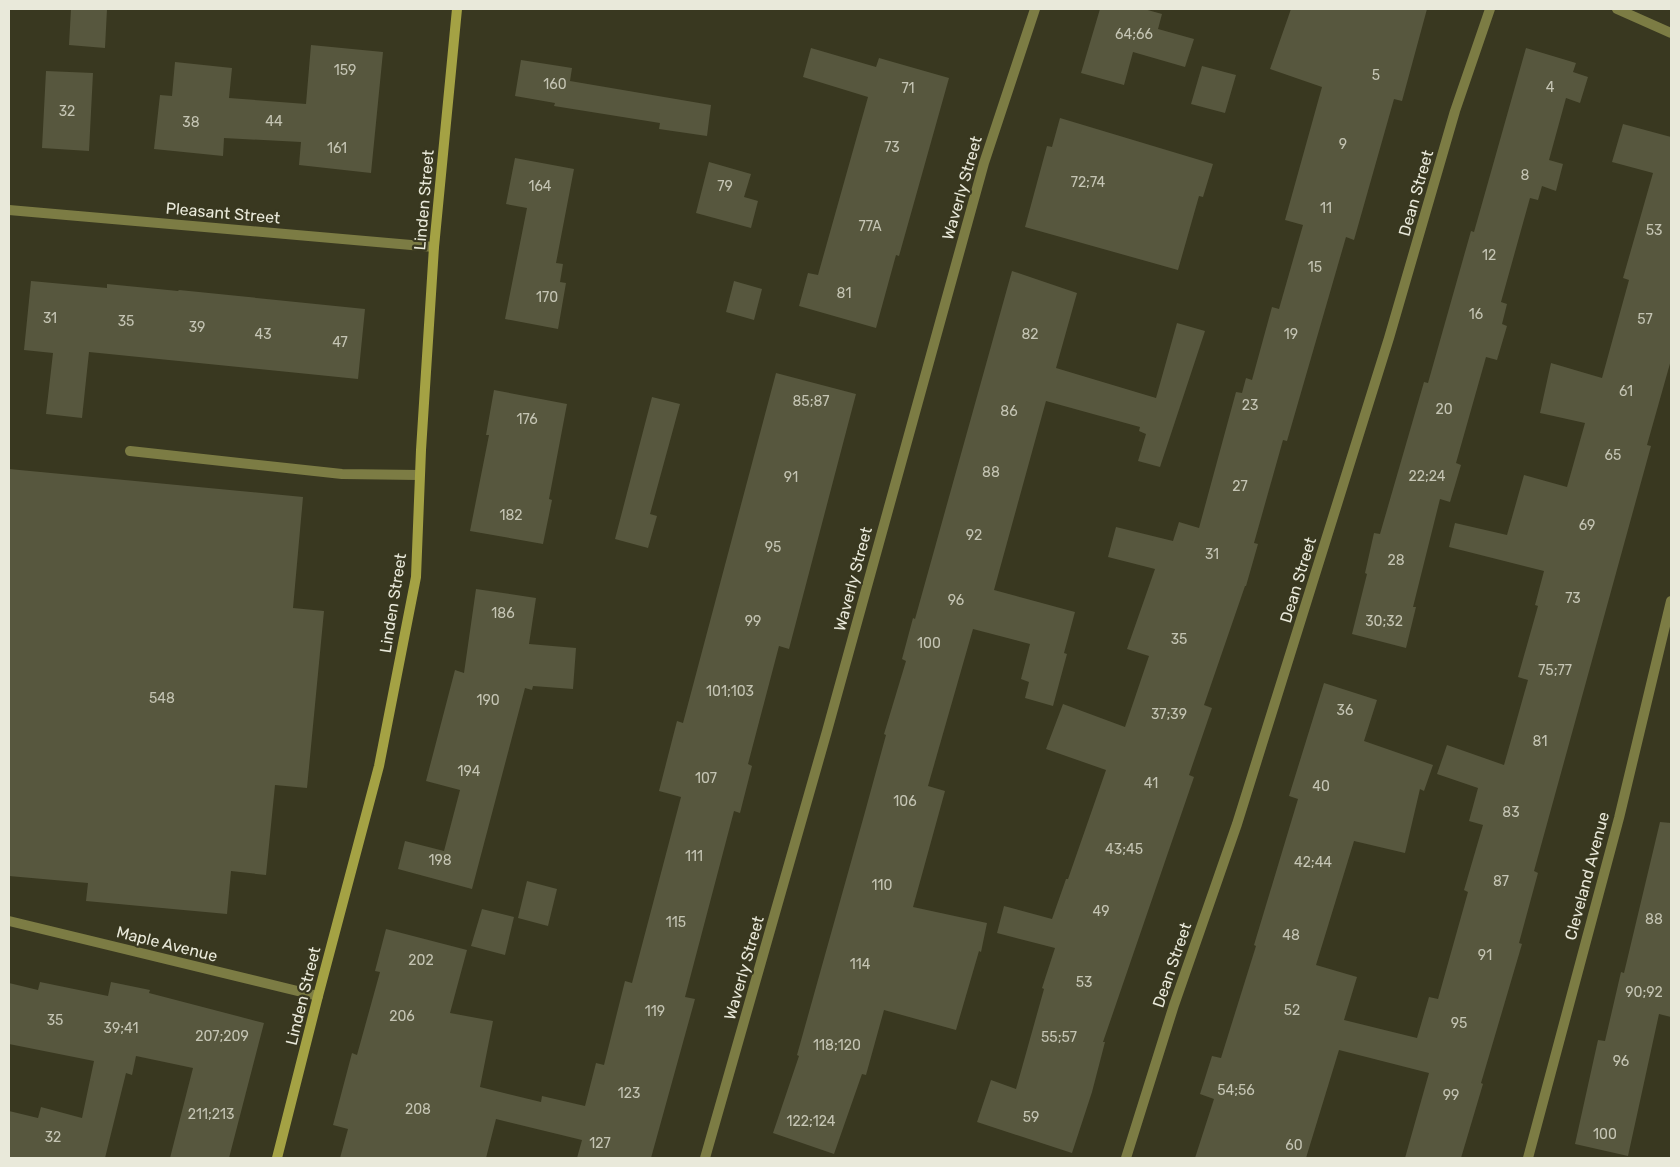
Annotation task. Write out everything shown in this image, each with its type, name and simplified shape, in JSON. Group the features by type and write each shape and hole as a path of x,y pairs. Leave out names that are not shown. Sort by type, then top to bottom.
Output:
{"street":[{"name":"Linden Street","path":"277,1158 378,766 416,577 420,475 434,247 457,9"},
{"name":"Waverly Street","path":"705,1158 824,740 982,172 1035,9"},
{"name":"Dean Street","path":"1126,1158 1174,1004 1237,824 1390,338 1455,111 1490,9"},
{"path":"1617,9 1671,33"},
{"name":"Pleasant Street","path":"9,210 434,247"},
{"path":"130,452 342,474 420,475"},
{"name":"Cleveland Avenue","path":"1528,1158 1619,818 1671,601"},
{"name":"Maple Avenue","path":"9,921 318,996"}],"building":[{"path":"71,9 107,9 105,48 69,45"},
{"path":"1100,9 1144,9 1162,14 1158,29 1194,39 1185,67 1133,52 1124,85 1081,73"},
{"path":"1291,9 1427,9 1402,101 1394,99 1354,240 1346,237 1287,441 1283,440 1254,543 1258,544 1246,586 1204,705 1212,708 1189,775 1194,777 1103,1042 1105,1042 1092,1092 1072,1153 977,1122 991,1080 1016,1089 1044,989 1042,988 1055,948 997,933 1004,906 1052,919 1106,770 1046,749 1063,704 1125,727 1149,656 1127,649 1155,569 1108,557 1116,527 1173,541 1179,522 1199,528 1236,392 1242,393 1246,378 1252,380 1272,307 1279,309 1303,225 1285,220 1322,87 1270,69"},
{"path":"311,45 383,52 371,173 299,165 301,142 224,138 223,156 154,149 160,95 172,96 175,62 232,68 229,98 306,104"},
{"path":"811,48 876,67 879,58 949,78 899,256 896,255 876,328 799,306 808,273 818,275 868,97 803,77"},
{"path":"1526,48 1576,63 1573,72 1588,77 1580,103 1566,98 1549,160 1563,164 1556,191 1542,186 1538,200 1530,198 1501,302 1507,304 1502,324 1507,326 1497,360 1486,357 1456,463 1461,465 1450,502 1440,499 1413,607 1416,607 1406,648 1352,634 1367,574 1365,573 1374,533 1380,534 1424,382 1428,383 1471,231 1474,232"},
{"path":"521,60 572,68 570,81 711,105 707,136 659,129 660,123 554,106 555,103 515,96"},
{"path":"1202,66 1236,75 1225,113 1191,104"},
{"path":"46,71 93,73 89,151 42,148"},
{"path":"1060,118 1213,164 1203,197 1199,196 1178,270 1025,227 1047,146 1052,147"},
{"path":"1623,124 1671,137 1671,360 1647,445 1651,446 1534,871 1538,873 1519,943 1522,944 1461,1158 1405,1158 1429,1073 1339,1050 1306,1158 1195,1158 1214,1099 1200,1094 1212,1056 1221,1058 1256,946 1254,945 1298,799 1289,796 1324,683 1377,700 1364,741 1433,765 1424,791 1420,789 1405,853 1354,841 1316,965 1357,977 1344,1020 1417,1038 1429,997 1438,999 1468,892 1464,890 1483,825 1469,821 1478,788 1437,774 1447,745 1504,765 1528,680 1518,677 1538,606 1535,605 1544,571 1449,547 1455,523 1507,535 1524,475 1567,487 1585,423 1540,413 1551,363 1602,378 1629,280 1623,278 1653,173 1612,162"},
{"path":"515,158 574,169 556,263 563,264 560,282 566,283 558,329 505,319 527,208 506,204"},
{"path":"709,162 751,174 744,197 758,201 751,228 696,213"},
{"path":"1012,271 1077,293 1056,368 1156,398 1177,323 1205,331 1160,467 1138,461 1146,434 1139,431 1140,427 1046,401 994,590 1075,612 1064,653 1067,654 1053,706 1025,698 1029,682 1021,679 1030,644 973,629 928,786 945,791 913,907 987,923 981,952 979,951 956,1030 884,1010 866,1075 862,1074 834,1154 773,1133 799,1056 797,1055 886,735 884,734 906,661 902,659 913,618 915,619"},
{"path":"31,281 107,288 107,284 179,290 365,309 358,379 89,352 82,418 46,414 53,353 24,350"},
{"path":"734,281 762,289 754,320 726,312"},
{"path":"776,373 856,394 789,649 779,646 748,764 752,766 740,813 734,811 685,997 695,999 651,1158 577,1158 582,1140 496,1119 486,1158 340,1158 348,1129 333,1125 352,1053 357,1055 380,972 375,971 386,929 467,950 450,1013 493,1021 480,1087 541,1102 542,1096 585,1106 596,1063 604,1065 625,981 632,983 681,797 659,791 677,721 683,723"},
{"path":"494,390 567,404 549,499 552,500 543,544 470,531 489,435 486,435"},
{"path":"652,397 680,404 650,514 657,516 648,548 615,539"},
{"path":"9,469 303,497 293,608 324,611 307,788 275,785 266,875 231,871 227,914 86,901 88,883 9,876"},
{"path":"476,589 536,598 529,644 576,648 573,689 533,686 532,690 525,688 472,889 398,869 405,841 444,851 460,790 426,781 455,670 464,673"},
{"path":"1660,822 1671,823 1671,1017 1659,1014 1628,1156 1575,1144 1598,1040 1605,1041 1621,972 1624,973"},
{"path":"527,881 557,889 548,926 518,918"},
{"path":"482,909 514,917 505,955 471,946"},
{"path":"40,982 108,996 111,982 150,990 149,993 264,1023 229,1158 170,1158 193,1068 136,1056 132,1075 126,1073 105,1158 9,1158 9,1111 38,1118 41,1107 82,1118 94,1061 9,1044 9,983 38,990"}]}
